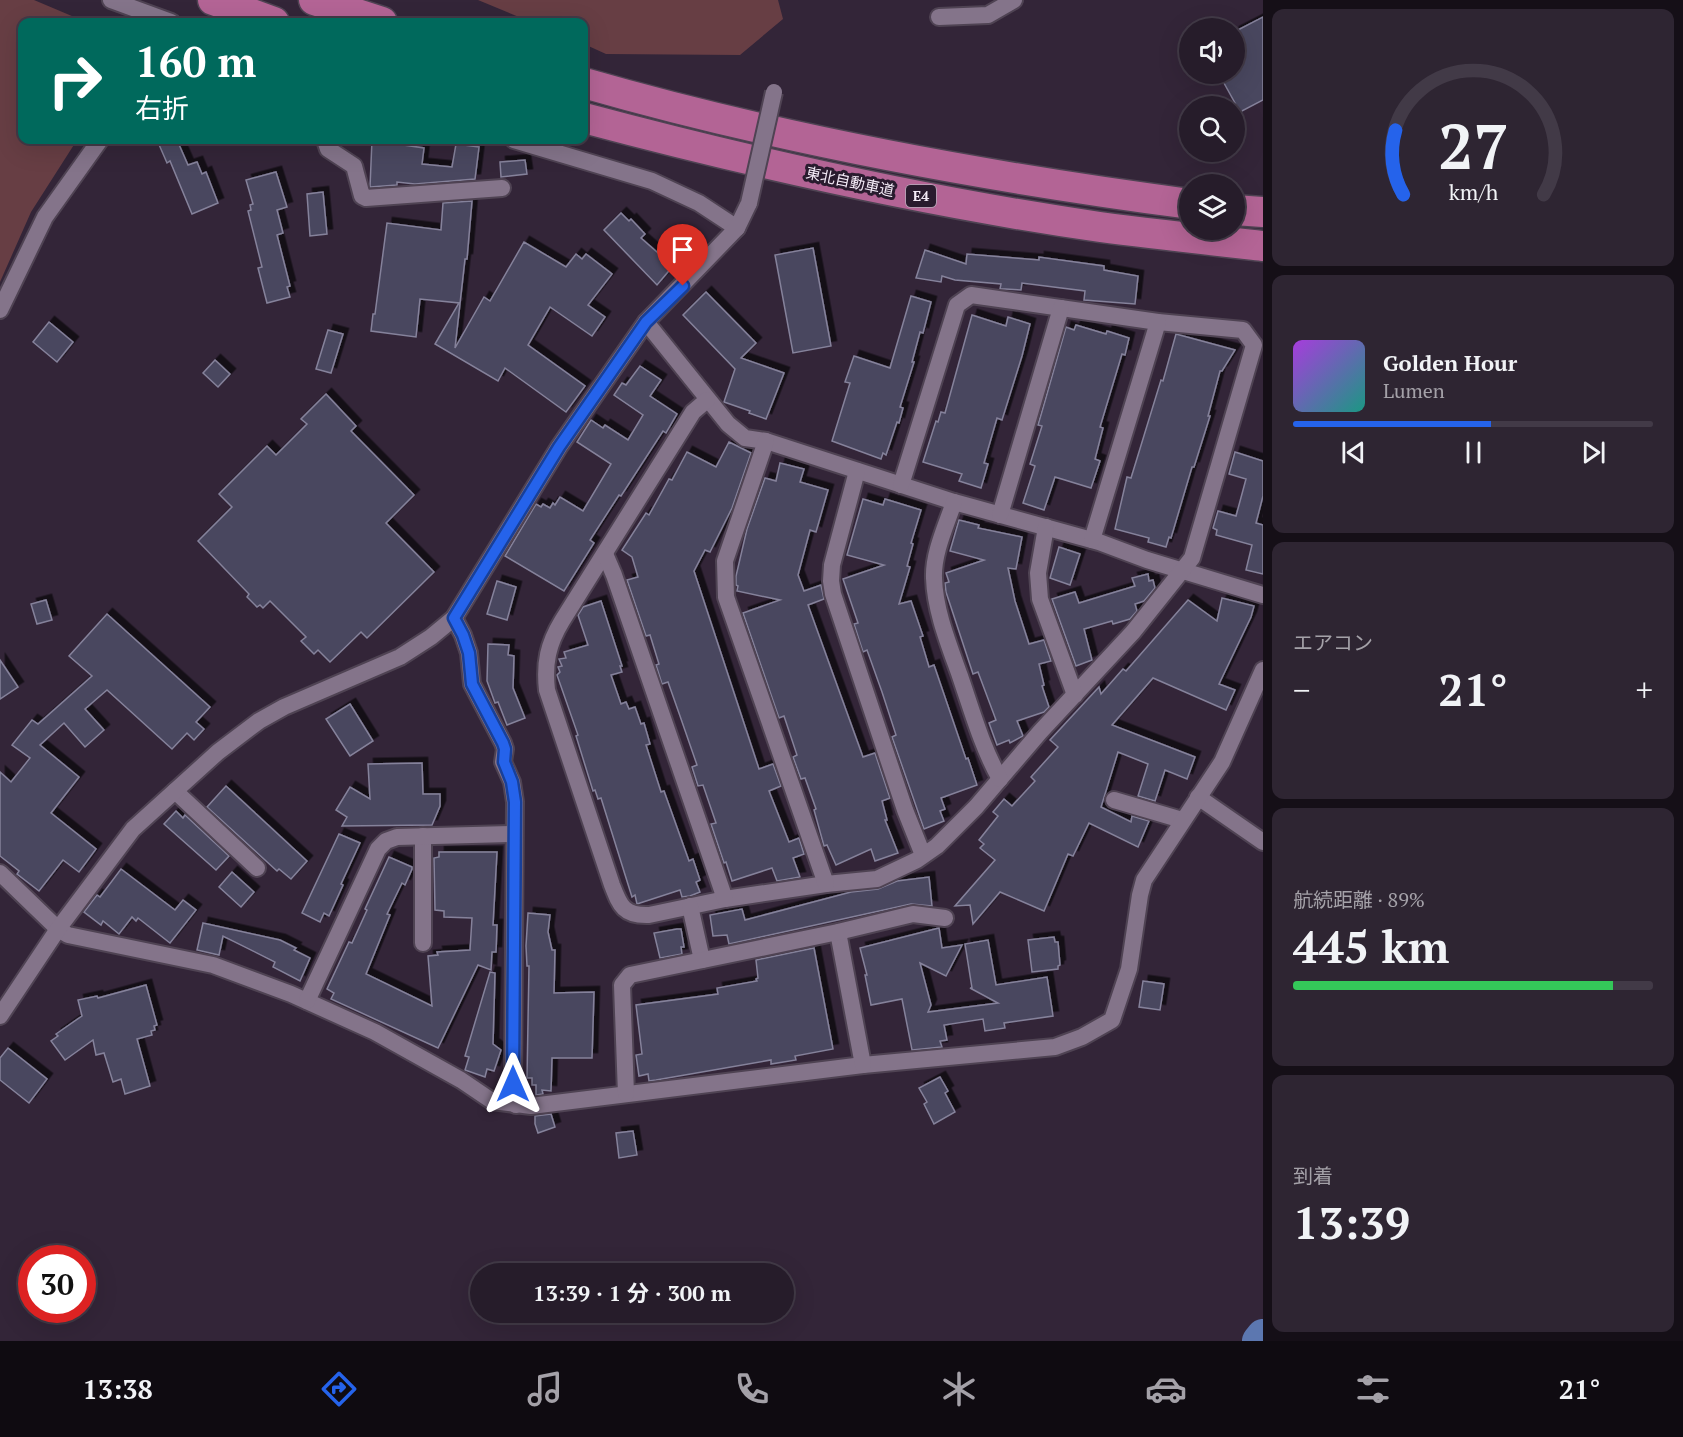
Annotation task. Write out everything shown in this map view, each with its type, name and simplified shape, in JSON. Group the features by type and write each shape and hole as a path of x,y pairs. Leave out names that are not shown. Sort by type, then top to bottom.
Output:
{"highway":[{"path":"213,0 263,18"},
{"path":"314,0 370,18"},
{"name":"E4","path":"588,84 652,103 866,152 1095,191 1179,202"},
{"name":"東北自動車道","path":"588,119 856,184 1100,227 1263,246"},
{"path":"1245,211 1263,213"}],"street":[{"path":"111,0 160,18"},
{"path":"939,17 988,15 1014,0"},
{"path":"0,1016 58,929 133,829 218,752 259,721 284,707 400,657 431,637 454,618 559,447 646,322 737,228 749,203 774,92"},
{"path":"0,310 45,217 97,144"},
{"path":"326,144 328,149 354,166 362,196 366,198 502,188"},
{"path":"527,144 652,181 699,203 737,228"},
{"path":"707,400 693,412 551,639 545,671 548,690 620,906 640,915 725,899 877,879 937,846 968,815 1040,732 1133,632 1192,558 1254,345 1243,330 1158,322 971,295 957,305 901,485"},
{"path":"1000,515 1061,308"},
{"path":"646,322 707,400 728,424 746,438 766,441 954,502 1092,540 1147,560 1263,595"},
{"path":"1092,540 1158,322"},
{"path":"766,441 724,561 726,597 826,884"},
{"path":"857,471 832,565 833,594 905,810 924,855"},
{"path":"954,502 938,550 933,577 935,591 941,621 988,757 1000,779"},
{"path":"1046,528 1038,573 1040,598 1075,695"},
{"path":"604,554 614,575 725,899"},
{"path":"454,618 469,653 472,684 505,749 504,762 512,782 515,802 513,1084 516,1105"},
{"path":"0,873 58,929 68,935 213,965 307,1001 375,1032 461,1080 492,1101 516,1105 531,1106 863,1065 1055,1047 1082,1037 1112,1020 1129,969 1144,880 1222,762 1263,670"},
{"path":"175,791 257,868"},
{"path":"1197,797 1263,842"},
{"path":"1114,800 1182,820"},
{"path":"307,1001 378,849 386,841 397,837 514,834"},
{"path":"423,836 423,943"},
{"path":"690,906 702,960"},
{"path":"626,1094 622,985 630,975 913,914 945,918"},
{"path":"838,932 863,1065"}],"shaded area":[{"path":"0,0 34,0 77,18 18,18 18,144 74,144 31,212 0,282"},
{"path":"478,0 778,0 783,19 740,55 606,54 588,46 588,18 521,18"}],"building":[{"path":"1263,17 1263,100 1245,109 1245,96 1231,96 1225,84 1245,84 1245,26"},
{"path":"159,144 179,144 188,165 197,162 202,174 206,172 218,203 192,214 170,161 167,163"},
{"path":"372,144 404,144 424,148 422,164 452,167 456,144 479,147 475,179 415,184 397,182 397,185 370,187"},
{"path":"525,160 527,174 501,177 500,162"},
{"path":"276,172 287,207 277,210 283,233 277,235 290,286 287,287 290,297 267,303 258,268 262,267 248,211 251,210 250,205 253,204 246,180"},
{"path":"323,192 327,234 310,236 307,194"},
{"path":"472,201 455,348 484,297 490,301 524,242 566,267 576,254 582,259 586,254 612,274 588,305 605,317 592,336 550,307 528,345 585,386 566,412 505,368 498,381 435,344 459,303 420,299 416,337 371,331 387,223 441,230 443,203"},
{"path":"621,213 629,221 631,219 645,234 641,238 673,266 657,285 604,230"},
{"path":"813,248 831,346 793,353 775,255"},
{"path":"925,250 966,264 967,254 1039,260 1039,257 1104,266 1104,270 1138,276 1135,304 1084,300 1085,291 1022,283 1021,290 1000,289 1001,284 955,280 942,276 941,282 916,278"},
{"path":"706,292 756,343 741,358 784,373 766,419 724,402 735,369 683,315"},
{"path":"911,296 931,302 923,333 920,332 912,362 914,362 900,407 903,408 899,423 897,422 886,455 883,453 881,459 832,441 850,383 845,382 854,356 890,368"},
{"path":"972,315 1006,326 1008,317 1030,324 1002,420 997,418 984,463 988,464 981,488 959,481 962,474 923,462 936,421 938,422 941,412 945,413"},
{"path":"49,322 73,342 57,362 33,342"},
{"path":"1076,325 1129,338 1100,427 1103,428 1095,459 1100,461 1091,488 1055,477 1044,510 1023,503 1035,466 1030,464 1042,426 1038,425 1066,327 1074,330"},
{"path":"328,330 343,334 331,373 316,369"},
{"path":"1176,334 1235,350 1220,371 1208,416 1210,416 1171,538 1169,537 1166,547 1148,542 1149,538 1115,529 1127,477 1131,478"},
{"path":"215,360 230,374 218,387 203,373"},
{"path":"640,366 661,380 650,396 677,414 666,433 663,431 590,540 594,543 564,591 505,556 536,504 541,507 543,504 550,508 560,497 583,511 611,464 577,442 591,420 603,428 605,425 628,440 643,415 614,395 622,383 626,385"},
{"path":"326,394 356,426 351,431 414,495 386,523 434,572 367,638 361,632 330,662 318,650 314,654 301,641 306,637 270,601 263,608 260,605 257,607 247,597 249,594 198,541 232,507 219,494 267,446 276,455 307,424 301,419"},
{"path":"729,442 751,453 732,508 710,552 705,550 694,571 759,769 773,764 781,786 769,791 789,842 799,838 804,854 793,858 800,877 777,881 772,868 732,881 711,824 716,823 703,785 698,786 692,767 697,765 680,716 668,682 662,684 656,665 659,664 650,635 646,636 627,580 638,577 632,557 622,550 646,513 649,515 687,452 716,467"},
{"path":"1235,452 1263,461 1263,496 1256,523 1263,525 1263,574 1246,570 1252,545 1216,535 1217,530 1213,528 1218,511 1236,516 1246,479 1229,474"},
{"path":"780,463 804,469 800,482 828,490 816,532 810,530 798,575 804,591 821,585 824,599 808,605 863,757 875,753 890,798 882,801 887,820 885,820 898,853 875,861 871,849 836,865 827,845 824,846 814,810 816,809 805,778 801,779 793,757 797,755 784,716 779,718 743,613 780,600 737,591 736,576 747,529 765,478 776,481"},
{"path":"863,499 883,505 885,499 921,510 911,543 913,544 907,566 910,567 899,604 911,601 923,636 920,637 929,667 934,665 977,785 941,798 945,809 940,811 944,821 924,829 892,737 896,735 882,692 867,650 863,652 854,624 858,623 843,579 884,565 847,555"},
{"path":"959,520 979,525 978,528 1022,537 1016,569 1008,568 1015,601 1029,644 1044,640 1051,661 1039,664 1044,685 1042,686 1049,707 1044,712 1017,721 1023,736 1010,743 1009,740 997,745 989,723 996,720 978,672 973,674 946,592 945,583 949,582 946,573 984,560 950,551"},
{"path":"1059,547 1080,554 1070,585 1050,578"},
{"path":"1148,574 1149,581 1153,580 1155,588 1144,601 1135,604 1137,611 1130,619 1113,624 1112,621 1084,629 1092,660 1076,666 1052,599 1075,592 1079,603 1135,586 1132,578"},
{"path":"497,581 516,587 507,620 487,614"},
{"path":"1222,598 1254,606 1219,684 1235,690 1226,710 1153,678 1112,725 1195,757 1187,779 1165,770 1155,801 1138,796 1148,764 1118,752 1101,807 1131,822 1132,816 1149,821 1138,847 1089,823 1073,856 1068,854 1044,911 1000,892 973,924 970,905 955,906 995,860 980,848 984,844 979,840 998,816 993,812 1004,799 1012,806 1035,781 1031,777 1058,747 1050,740 1099,687 1101,694 1123,669 1126,671 1188,600 1217,621"},
{"path":"46,600 52,620 37,624 31,604"},
{"path":"601,601 622,666 620,666 622,672 611,675 621,704 626,702 629,709 635,707 641,724 644,723 650,744 646,745 661,792 664,791 689,861 693,859 700,880 696,882 700,892 690,896 682,897 680,890 637,904 635,895 632,897 601,798 598,799 595,790 593,791 576,736 578,735 557,675 560,672 558,667 562,666 559,659 566,658 564,652 588,645 578,615 583,607"},
{"path":"107,614 210,707 196,722 204,729 194,740 187,733 172,749 107,690 85,709 104,730 85,747 64,723 40,745 79,777 51,813 96,849 79,872 63,860 39,891 17,874 19,871 0,856 0,772 11,782 30,758 12,745 32,720 38,724 92,676 69,656"},
{"path":"488,644 509,645 508,655 514,656 513,688 525,718 507,725 498,702 495,703 487,681"},
{"path":"0,660 18,687 0,699"},
{"path":"350,704 373,741 350,756 326,719"},
{"path":"422,763 423,794 440,794 440,806 432,825 342,826 347,817 336,810 350,787 370,799 368,764"},
{"path":"226,786 307,861 291,879 279,869 277,871 207,807"},
{"path":"176,811 183,818 185,815 229,856 216,870 164,824"},
{"path":"339,834 360,843 329,916 324,913 320,922 302,913"},
{"path":"439,852 497,852 493,925 497,925 496,952 492,952 491,970 478,965 438,1048 331,999 334,993 327,989 349,942 352,943 389,857 412,869 405,885 402,883 387,914 390,915 366,974 432,1006 428,956 438,955 437,952 470,950 472,918 444,917 444,911 435,910 434,858 439,857"},
{"path":"121,869 175,910 183,900 196,910 170,943 138,918 136,921 132,917 119,934 103,921 101,925 84,912 97,895 100,897"},
{"path":"232,872 254,892 241,907 219,887"},
{"path":"929,877 932,906 911,904 729,944 727,935 713,936 710,915 742,909 745,920 851,892 878,889 897,881"},
{"path":"528,913 550,915 548,932 552,950 555,950 554,993 594,992 592,1058 552,1058 551,1091 542,1090 543,1094 536,1095 536,1085 532,1085 532,1078 527,1078"},
{"path":"203,923 280,940 296,948 294,950 310,958 300,981 273,967 275,962 223,936 219,955 197,950"},
{"path":"939,928 942,948 962,945 946,976 920,963 931,1005 928,1012 998,1003 970,988 972,988 965,944 988,940 996,985 1047,977 1053,1016 1004,1023 1005,1028 985,1031 983,1019 944,1025 947,1040 940,1041 942,1047 912,1050 902,999 871,1005 860,948"},
{"path":"681,929 684,947 681,947 682,954 660,958 654,933"},
{"path":"1054,937 1055,942 1058,942 1060,965 1058,969 1032,972 1028,940"},
{"path":"814,948 833,1049 795,1056 796,1060 771,1064 771,1060 649,1081 648,1074 639,1076 636,1055 642,1054 636,1005 718,994 717,988 757,981 756,960"},
{"path":"490,972 495,973 493,1044 501,1050 494,1071 487,1069 485,1077 465,1070 469,1057 465,1056"},
{"path":"1143,981 1164,984 1160,1010 1139,1007"},
{"path":"146,985 157,1025 154,1026 155,1030 151,1031 152,1035 137,1039 150,1086 125,1094 121,1079 113,1082 104,1053 96,1055 93,1040 65,1060 51,1041 58,1036 56,1034 82,1016 78,1000 97,996 98,998"},
{"path":"8,1048 47,1079 29,1103 0,1080 0,1058"},
{"path":"940,1077 948,1091 945,1093 955,1112 934,1124 924,1104 927,1102 919,1088"},
{"path":"551,1114 555,1127 538,1133 535,1116"},
{"path":"633,1131 637,1155 619,1158 616,1133"}],"waterway":[{"path":"1259,1341 1263,1336"}],"route":[{"path":"513,1084 515,802 512,782 504,762 505,749 472,684 469,653 454,618 559,447 646,322 683,286"}]}
